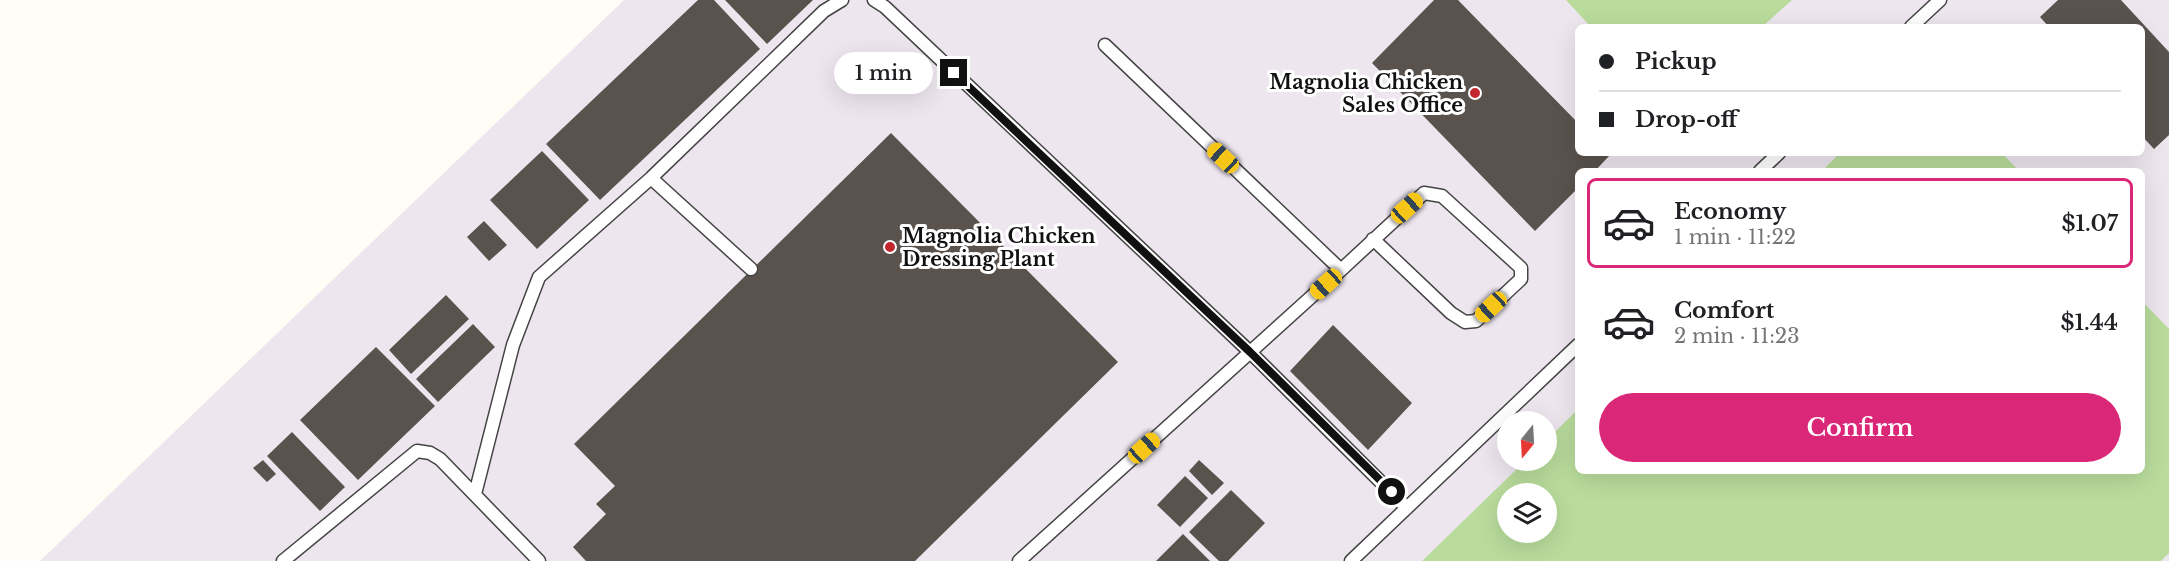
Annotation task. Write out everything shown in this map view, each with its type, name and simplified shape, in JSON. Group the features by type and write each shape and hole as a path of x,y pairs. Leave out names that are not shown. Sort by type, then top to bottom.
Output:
{"lane":[{"path":"475,494 513,345 539,277 651,178 824,11 842,0"},
{"path":"874,0 885,7 1250,352 1407,507"},
{"path":"1914,24 1940,0"},
{"path":"1105,45 1341,270"},
{"path":"1763,168 1776,156"},
{"path":"651,178 751,269"},
{"path":"1019,561 1341,270 1373,239 1424,193 1442,196 1521,268 1523,274 1521,279 1476,321 1465,322 1451,313 1373,239"},
{"path":"1351,561 1575,348"},
{"path":"283,561 417,451 430,453 440,459 539,561"}],"shaded area":[{"path":"624,0 2169,0 2169,561 40,561"}],"green space":[{"path":"1566,0 1792,0 1765,24 1588,24"},
{"path":"1837,156 2005,156 2016,168 1825,168"},
{"path":"2145,304 2169,329 2169,553 2161,561 1422,561 1497,488 1497,543 1557,543 1557,483 1502,483 1515,471 1557,471 1557,430 1575,412 1575,474 2145,474"}],"building":[{"path":"698,0 714,0 760,49 600,200 546,144"},
{"path":"725,0 813,0 767,44"},
{"name":"Magnolia Chicken Sales Office","path":"1434,0 1458,0 1575,120 1575,156 1609,156 1598,168 1575,168 1575,191 1535,231 1372,63"},
{"path":"2058,0 2121,0 2143,24 2046,24 2040,17"},
{"path":"2145,26 2169,52 2169,135 2154,149 2145,139"},
{"name":"Magnolia Chicken Dressing Plant","path":"891,133 1118,362 915,561 586,561 573,547 606,514 596,504 615,486 574,444"},
{"path":"542,151 589,200 537,249 490,200"},
{"path":"484,221 507,245 489,261 467,237"},
{"path":"446,295 469,319 411,374 389,350"},
{"path":"473,324 495,347 438,402 416,379"},
{"path":"1333,325 1412,403 1368,450 1290,371"},
{"path":"376,347 435,406 358,480 300,420"},
{"path":"292,432 345,487 320,511 267,456"},
{"path":"263,460 276,474 267,482 253,468"},
{"path":"1199,460 1224,483 1212,495 1189,471"},
{"path":"1185,476 1208,498 1180,527 1157,505"},
{"path":"1231,490 1265,523 1228,561 1219,561 1189,532"},
{"path":"1183,534 1210,561 1156,561"}],"place":[{"name":"Magnolia Chicken Sales Office","path":"1475,93"},
{"name":"Magnolia Chicken Dressing Plant","path":"890,247"}],"route":[{"path":"954,73 1250,352 1392,492"}]}
